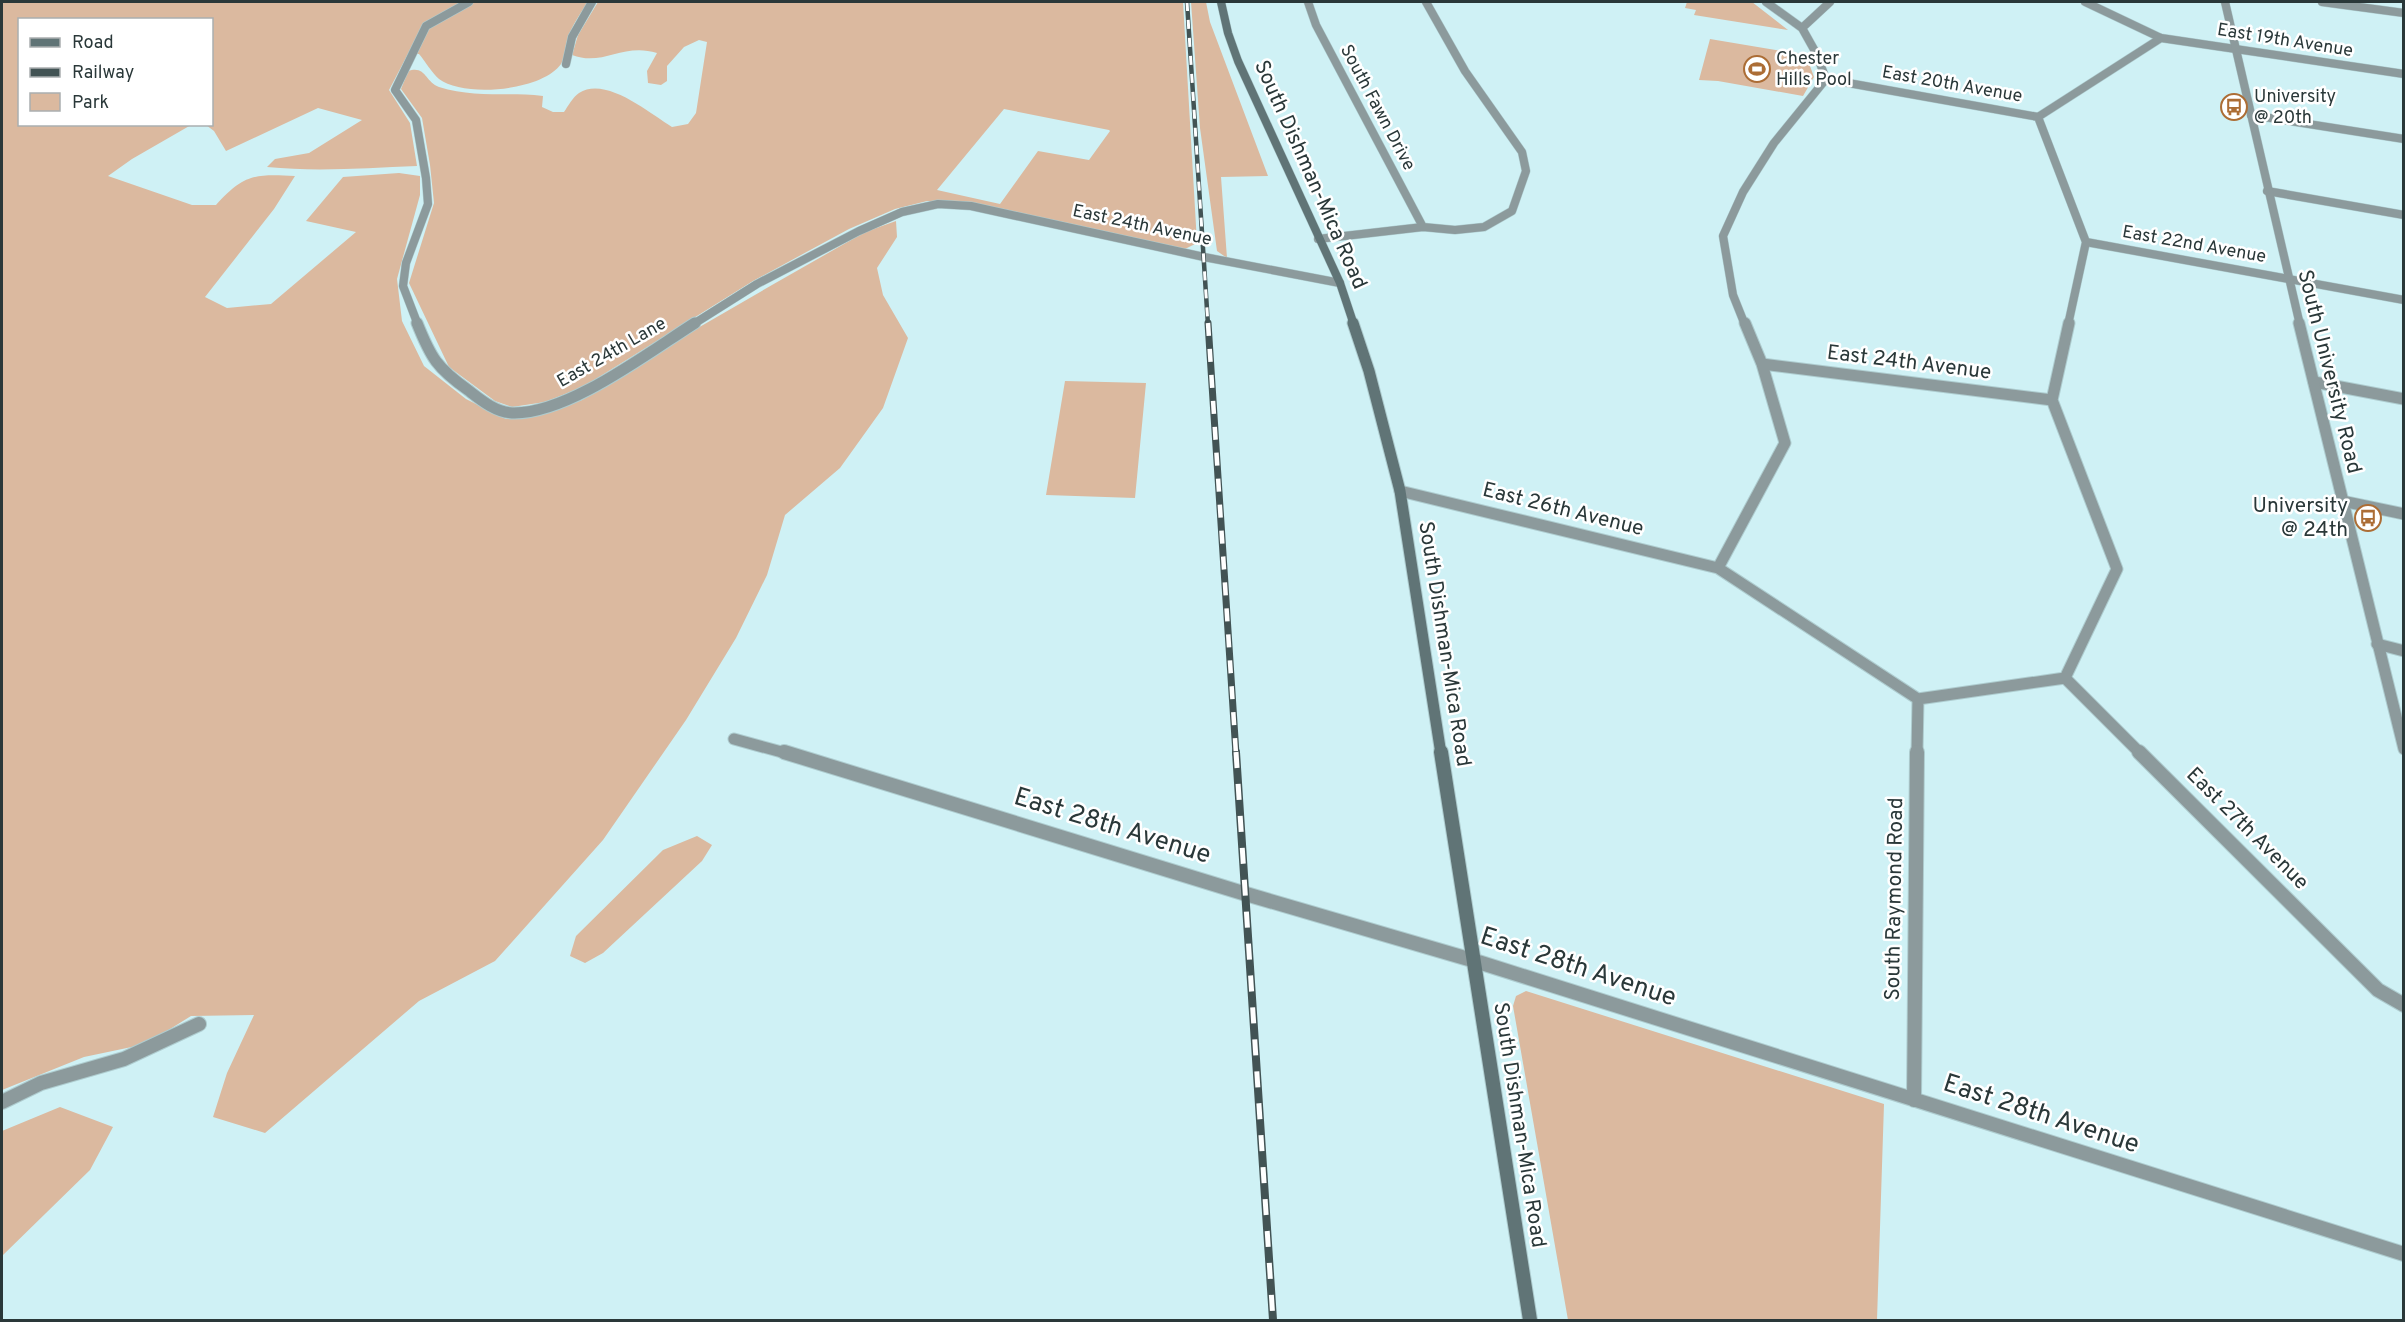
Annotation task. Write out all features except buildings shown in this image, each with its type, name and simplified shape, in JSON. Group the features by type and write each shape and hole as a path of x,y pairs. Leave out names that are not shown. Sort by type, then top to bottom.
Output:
{"main road":[{"name":"South Dishman-Mica Road","path":"1221,2 1228,33 1238,61 1340,283 1369,372 1400,491 1530,1320"}],"street":[{"name":"East 24th Lane","path":"469,2 426,26 395,90 416,120 428,204 406,263 403,286 429,353 444,373 493,408 512,413 559,403 588,390 757,284 859,231 902,212 938,204"},
{"path":"566,64 572,37 591,2"},
{"name":"South Fawn Drive","path":"1308,2 1316,25 1423,227"},
{"path":"1318,239 1423,227 1455,230 1484,227 1512,211 1526,171 1522,152 1466,71 1440,30 1426,2"},
{"path":"1718,568 1785,443 1762,364 1733,295 1723,236 1743,192 1774,143 1826,79 1816,53 1802,28 1766,2"},
{"path":"1802,28 1830,2"},
{"name":"East 19th Avenue","path":"2085,2 2161,38 2403,74"},
{"name":"South University Road","path":"2225,2 2267,191 2403,749"},
{"path":"2322,2 2403,13"},
{"path":"1918,699 2065,678 2117,568 2052,400 2086,242 2038,117 2161,38"},
{"name":"East 20th Avenue","path":"1826,79 2038,117"},
{"path":"2251,115 2403,140"},
{"path":"2267,191 2403,215"},
{"name":"East 24th Avenue","path":"938,204 971,206 1204,257 1340,283"},
{"name":"East 22nd Avenue","path":"2086,242 2403,300"},
{"name":"East 24th Avenue","path":"1762,364 2052,400"},
{"path":"2314,382 2403,399"},
{"name":"East 26th Avenue","path":"1400,491 1718,568 1918,699"},
{"path":"2342,501 2403,514"},
{"path":"2377,644 2403,651"},
{"name":"East 27th Avenue","path":"2065,678 2378,990 2403,1005"},
{"name":"South Raymond Road","path":"1914,1100 1918,699"},
{"name":"East 28th Avenue","path":"734,739 1472,960 2403,1254"},
{"path":"2,1102 41,1083 124,1059 199,1024"}],"green space":[{"path":"2,2 588,2 570,33 561,64 551,73 521,86 484,90 451,85 439,79 419,54 408,54 389,90 410,123 417,166 342,169 267,167 275,159 309,153 362,120 318,108 226,151 214,131 207,126 213,126 213,18 18,18 18,126 189,126 132,159 108,176 192,205 216,205 235,187 251,178 270,175 295,176 274,209 205,297 227,308 271,304 356,232 306,221 343,177 399,173 420,176 420,195 397,279 402,321 424,366 466,399 506,419 541,415 582,400 658,351 772,285 865,232 896,221 897,237 877,268 883,295 908,338 883,408 840,468 785,515 767,575 736,638 686,720 603,840 495,961 419,1001 265,1133 213,1117 227,1073 254,1015 191,1016 146,1044 84,1057 2,1090"},
{"path":"598,2 1183,2 1197,243 1185,249 973,203 927,201 895,209 849,229 753,281 583,387 545,402 512,407 495,401 449,367 409,283 434,203 422,118 401,89 408,71 418,70 439,87 478,94 543,96 542,107 553,112 564,112 579,93 590,89 602,89 627,98 672,127 688,124 696,113 707,42 699,40 684,47 667,66 667,81 661,85 648,83 647,71 657,53 634,50 604,57 583,58 572,55 578,35","holes":["1004,109 1109,130 1089,160 1038,151 1000,204 937,190"]},
{"path":"1191,2 1206,2 1210,22 1268,176 1221,177 1227,258 1217,251 1200,128"},
{"path":"1687,2 1752,2 1788,30 1694,15 1696,10 1685,8"},
{"name":"Chester Hills Pool","path":"1710,39 1806,55 1814,77 1803,96 1718,81 1699,80"},
{"path":"1065,381 1146,383 1135,498 1046,495"},
{"path":"697,836 712,845 702,861 603,953 585,963 570,956 576,936 663,850"},
{"path":"1526,991 1884,1104 1877,1320 1568,1320 1513,1006 1516,996"},
{"path":"60,1107 113,1127 90,1170 2,1256 2,1131"}],"railway":[{"path":"1187,2 1208,325"},
{"path":"1208,323 1236,754"},
{"path":"1236,752 1273,1320"}],"place":[{"name":"Chester Hills Pool","path":"1757,69"},
{"name":"University @ 20th","path":"2234,107"},
{"name":"University @ 24th","path":"2368,518"}]}
